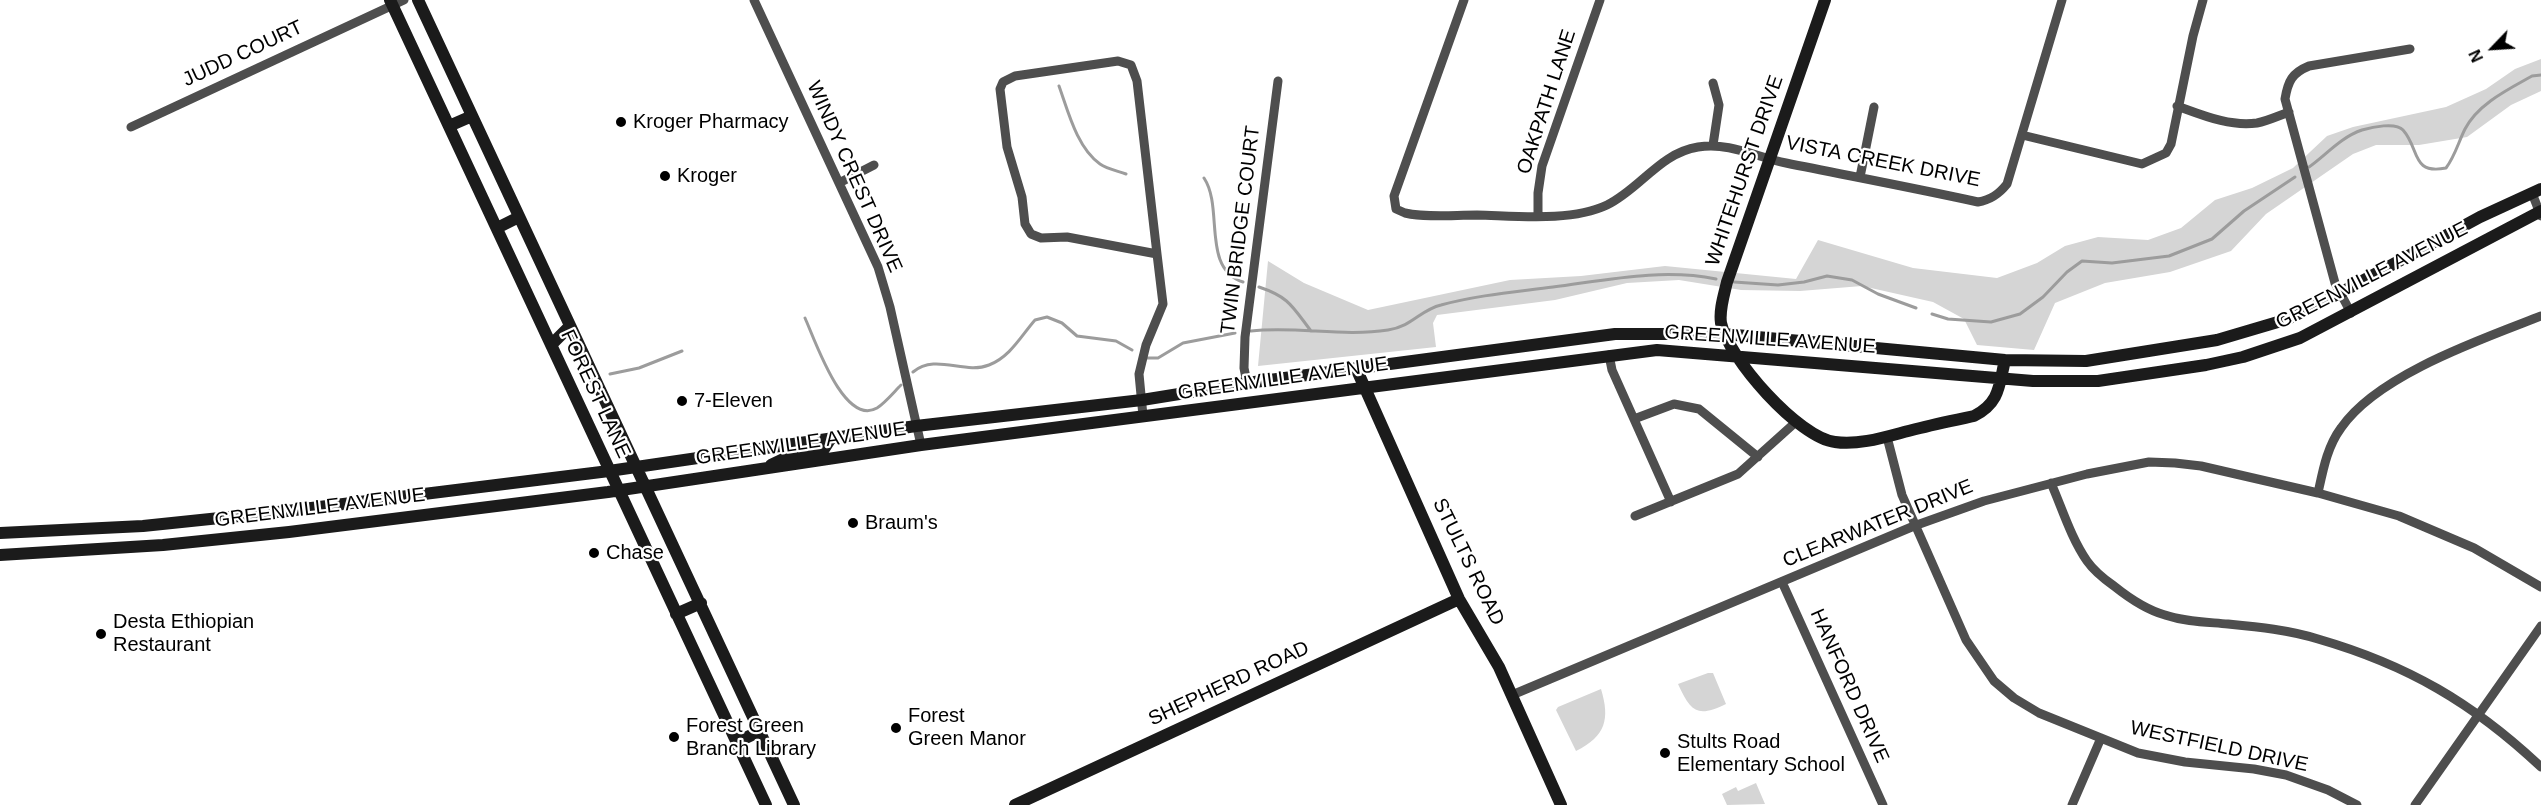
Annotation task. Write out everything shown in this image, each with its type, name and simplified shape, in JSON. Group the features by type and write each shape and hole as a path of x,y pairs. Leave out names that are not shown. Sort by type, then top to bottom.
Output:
{"main road":[{"name":"FOREST LANE","path":"418,0 794,805"},
{"name":"WHITEHURST DRIVE","path":"1825,0 1726,282 1721,312 1725,334 1736,356 1749,374 1797,421 1821,439 1836,442 1887,437 1974,416 1993,404 2005,360"},
{"name":"FOREST LANE","path":"396,2 449,126 766,805"},
{"path":"449,126 472,116"},
{"name":"GREENVILLE AVENUE","path":"0,533 143,526 393,498 609,471 916,426 1142,400 1247,383 1615,334 1725,334 2005,360 2086,361 2217,340 2288,319 2340,294 2480,217 2536,191"},
{"name":"GREENVILLE AVENUE","path":"0,555 163,545 395,519 646,487 1143,416 1609,355 1675,350 2033,381 2083,382 2206,365 2273,348 2300,338 2351,313 2540,213"},
{"path":"496,228 519,217"},
{"path":"551,345 570,326"},
{"name":"STULTS ROAD","path":"1356,368 1459,599 1494,657 1561,805"},
{"path":"768,468 783,458 824,449 831,438"},
{"path":"393,498 395,519"},
{"path":"287,511 289,532"},
{"path":"69,551 70,529"},
{"name":"SHEPHERD ROAD","path":"1015,805 1040,800 1459,599"},
{"path":"676,614 701,603"},
{"path":"737,742 760,731"}],"street":[{"name":"WINDY CREST DRIVE","path":"754,0 878,267 892,315 921,446"},
{"path":"1464,0 1394,196 1396,209 1414,215 1538,216 1589,213 1608,205 1632,190 1668,158 1695,147 1713,145 1719,105 1713,83"},
{"name":"OAKPATH LANE","path":"1538,216 1538,193 1542,166 1600,0"},
{"name":"VISTA CREEK DRIVE","path":"1713,145 1743,149 1770,158 1978,202 1987,200 2001,192 2007,184 2062,0"},
{"path":"2022,135 2142,164 2166,153 2171,144 2193,36 2204,0"},
{"name":"JUDD COURT","path":"131,128 396,2"},
{"path":"2351,313 2335,283 2285,99 2287,86 2296,72 2309,66 2410,49"},
{"path":"1143,416 1139,374 1163,304 1137,81 1131,65 1118,61 1095,64 1015,76 1003,82 1000,89 1007,147 1022,196 1025,224 1031,234 1041,238 1067,237 1157,254"},
{"name":"TWIN BRIDGE COURT","path":"1247,383 1244,368 1245,337 1278,81"},
{"path":"1860,177 1874,106"},
{"path":"2177,106 2205,117 2231,123 2256,123 2289,112"},
{"path":"839,183 874,165"},
{"path":"2536,191 2540,213"},
{"path":"2318,493 2327,455 2334,438 2362,404 2424,366 2541,316"},
{"path":"1609,355 1612,370 1671,502"},
{"path":"1634,419 1674,404 1699,409 1758,457"},
{"path":"1635,516 1738,474 1797,421"},
{"name":"WESTFIELD DRIVE","path":"1887,437 1902,495 1966,640 1994,681 2014,698 2039,713 2138,753 2286,775 2328,790 2357,805"},
{"name":"CLEARWATER DRIVE","path":"1512,695 1914,525 1984,501 2051,483 2117,467 2149,462 2201,466 2318,493 2399,516 2474,548 2541,587"},
{"path":"2051,483 2088,562 2104,579 2142,605 2164,615 2188,621 2268,628 2316,638 2398,666 2442,689 2480,714 2541,767"},
{"name":"HANFORD DRIVE","path":"1782,582 1883,805"},
{"path":"2415,805 2541,626"},
{"path":"2072,805 2100,738"}],"shaded area":[{"path":"2541,59 2541,91 2511,105 2467,137 2419,145 2376,145 2353,154 2266,214 2231,251 2170,272 2105,283 2055,303 2034,350 1977,345 1964,319 1933,302 1862,286 1800,291 1741,290 1679,280 1627,283 1555,300 1437,315 1433,323 1436,347 1258,366 1268,261 1304,283 1368,310 1510,280 1581,276 1665,266 1796,279 1818,240 1913,268 1997,278 2037,263 2065,246 2098,237 2148,240 2181,228 2215,200 2252,188 2293,168 2327,136 2353,127 2446,107 2486,89 2515,69"},
{"path":"1713,673 1726,704 1708,711 1696,710 1687,701 1678,684"},
{"path":"1601,689 1605,709 1603,726 1594,739 1576,751 1556,710 1558,707"},
{"path":"1756,783 1765,804 1727,805 1722,794 1736,787 1738,791"}],"waterway":[{"path":"2309,167 2354,133 2372,128 2395,126 2403,130 2408,137 2421,164 2427,168 2446,168 2465,129 2477,112 2494,98 2532,76 2541,75"},
{"path":"1059,86 1074,128 1085,149 1103,166 1126,174"},
{"path":"1932,314 1948,319 1991,322 2020,314 2043,297 2067,272 2082,261 2112,263 2169,256 2212,239 2244,211 2295,177"},
{"path":"1204,178 1213,205 1217,251 1230,275 1243,282"},
{"path":"1251,331 1371,332 1397,328 1434,307 1483,296 1634,276 1675,275 1716,279"},
{"path":"1734,282 1778,285 1827,276 1852,280 1878,294 1916,308"},
{"path":"1259,287 1289,303 1311,331"},
{"path":"913,372 931,364 970,368 989,365 1003,357 1015,346 1035,320 1047,317 1062,323 1077,336 1116,341 1132,350"},
{"path":"805,318 832,378 842,394 853,405 865,410 877,408 901,385"},
{"path":"1147,358 1158,358 1183,343 1235,333"},
{"path":"610,374 639,368 682,351"}],"place":[{"name":"Kroger Pharmacy","path":"621,122"},
{"name":"Kroger","path":"665,176"},
{"name":"7-Eleven","path":"682,401"},
{"name":"Braum's","path":"853,523"},
{"name":"Chase","path":"594,553"},
{"name":"Desta Ethiopian Restaurant","path":"101,634"},
{"name":"Forest Green Manor","path":"896,728"},
{"name":"Forest Green Branch Library","path":"674,737"},
{"name":"Stults Road Elementary School","path":"1665,753"}]}
